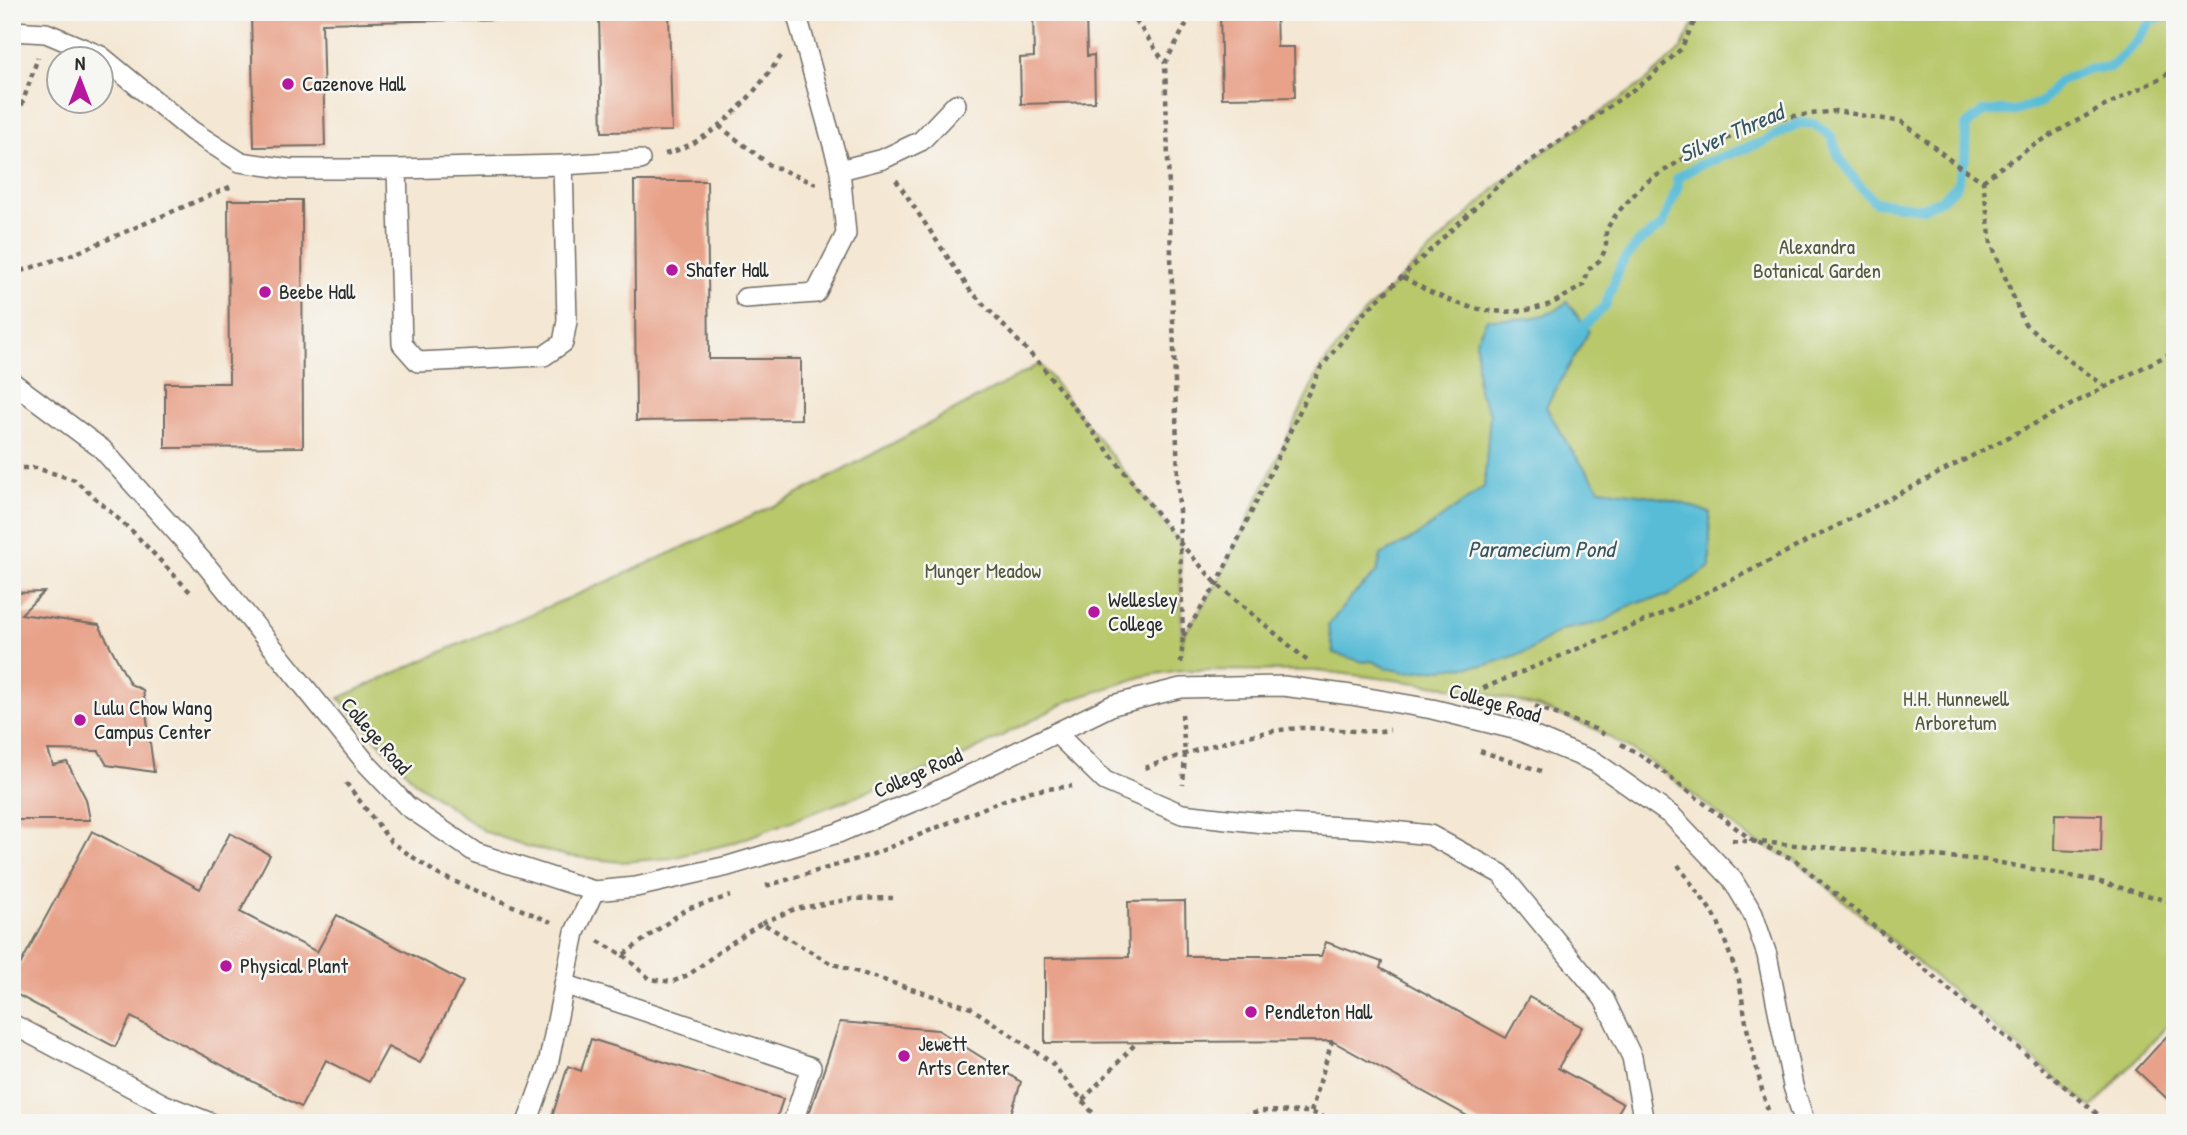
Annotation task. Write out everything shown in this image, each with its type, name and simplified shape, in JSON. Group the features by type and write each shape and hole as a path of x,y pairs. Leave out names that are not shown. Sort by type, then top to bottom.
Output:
{"lane":[{"path":"745,298 816,293 846,234 841,179 798,20"},
{"path":"12,31 46,33 101,56 192,131 240,162 290,169 397,169 563,165 640,160"},
{"path":"841,179 921,141 956,104"},
{"path":"397,169 402,344 418,362 544,356 563,343 567,321 563,165"},
{"name":"College Road","path":"12,382 102,449 206,565 367,764 407,806 476,853 594,891 636,887 728,866 838,833 931,794 1112,705 1181,688 1283,686 1432,709 1518,730 1595,762 1671,816 1732,878 1753,914 1767,954 1793,1086 1805,1123"},
{"path":"1056,733 1105,781 1182,814 1430,835 1501,874 1604,999 1632,1057 1644,1123"},
{"path":"527,1123 548,1065 575,932 594,891"},
{"path":"564,984 811,1067 794,1119"},
{"path":"12,1024 163,1104 211,1123"}],"path":[{"path":"1130,12 1165,62"},
{"path":"1182,814 1185,754 1181,688 1183,636 1165,62 1192,12"},
{"path":"1183,636 1217,584 1320,369 1363,314 1505,179 1647,80 1681,48 1699,12"},
{"path":"640,160 685,149 719,126 740,107 770,70 798,20"},
{"path":"12,134 46,33"},
{"path":"1983,181 2010,160 2057,131 2175,69"},
{"path":"1403,277 1430,293 1474,309 1522,311 1551,303 1584,285 1588,270 1600,260 1604,252 1606,230 1617,213 1644,183 1694,152 1778,118 1836,111 1902,122 1958,166 1983,181 1991,243 2024,323 2106,387"},
{"path":"719,126 769,165 829,189 841,179"},
{"path":"883,159 969,289 1040,364 1180,543 1217,584 1310,663"},
{"path":"12,274 76,253 233,186"},
{"path":"1388,731 1432,709 1666,612 2175,351"},
{"path":"12,468 36,468 75,480 134,533 200,604"},
{"path":"1351,695 1388,731"},
{"path":"760,887 871,855 1031,791 1125,776 1185,754 1251,736 1300,728 1401,733"},
{"path":"1476,749 1547,773"},
{"path":"339,772 354,796 391,842 439,875 623,954 650,979 672,982 690,974 762,923 795,909 852,899 893,898"},
{"path":"1753,841 1985,860 2096,881 2175,903"},
{"path":"1677,864 1717,919 1739,980 1747,1028 1772,1123"},
{"path":"623,954 686,909 740,893"},
{"path":"762,923 830,963 971,1008 1051,1062 1101,1123"},
{"path":"1311,1112 1332,1041"},
{"path":"1083,1100 1137,1042"},
{"path":"1224,1123 1261,1111 1311,1112 1338,1123"}],"green space":[{"path":"1699,12 2175,12 2175,1017 2092,1108 1795,860 1753,841 1645,758 1595,729 1539,707 1476,691 1321,671 1181,670 1144,676 1071,700 963,756 733,843 672,858 621,862 567,856 486,832 416,783 339,698 609,581 793,497 1040,364 1180,543 1182,651 1183,636 1217,584 1320,369 1363,314 1505,179 1647,80 1681,49"}],"water":[{"name":"Paramecium Pond","path":"1567,302 1589,331 1546,407 1570,448 1600,489 1656,497 1710,513 1710,567 1667,596 1635,603 1603,622 1561,630 1529,651 1487,665 1405,672 1334,653 1328,626 1350,598 1377,572 1381,555 1414,538 1484,487 1490,413 1478,390 1476,340 1487,319 1539,316"}],"building":[{"path":"251,12 669,12 672,131 602,132 599,17 322,23 325,146 254,147"},
{"path":"1033,12 1086,12 1087,56 1094,55 1095,102 1021,104 1020,58 1034,57"},
{"path":"1220,12 1276,12 1277,47 1294,47 1295,97 1222,98"},
{"name":"Shafer Hall","path":"634,181 707,181 709,359 801,359 801,419 636,421"},
{"name":"Beebe Hall","path":"228,200 302,200 303,447 165,448 165,383 229,383"},
{"name":"Lulu Chow Wang Campus Center","path":"44,592 21,614 99,625 130,684 143,690 154,772 107,765 99,751 48,750 53,765 67,762 86,799 90,820 12,820 12,593"},
{"path":"2055,814 2102,815 2101,852 2054,850"},
{"name":"Physical Plant","path":"92,831 200,889 230,833 270,855 240,912 317,952 337,915 463,982 420,1063 388,1047 369,1082 326,1060 301,1107 131,1017 115,1047 12,992 12,980"},
{"name":"Pendleton Hall","path":"1185,901 1186,956 1321,956 1326,942 1382,962 1380,968 1506,1038 1529,997 1582,1027 1558,1068 1623,1104 1612,1123 1480,1123 1332,1041 1045,1043 1045,958 1129,957 1128,902"},
{"name":"Jewett Arts Center","path":"840,1022 938,1030 1021,1082 1008,1123 806,1123"},
{"path":"2175,1027 2175,1106 2136,1070"},
{"path":"591,1039 783,1099 775,1123 550,1123 568,1066 581,1071"}],"waterway":[{"name":"Silver Thread","path":"1585,325 1605,306 1621,264 1639,242 1662,226 1678,186 1677,178 1699,165 1763,142 1799,123 1814,124 1831,136 1839,157 1875,202 1922,208 1940,200 1956,187 1965,159 1966,126 1984,111 2015,111 2042,102 2058,82 2086,70 2111,67 2136,42 2151,21 2175,14"}],"place":[{"name":"Cazenove Hall","path":"288,84"},
{"name":"Shafer Hall","path":"672,270"},
{"name":"Beebe Hall","path":"265,292"},
{"name":"Wellesley College","path":"1094,612"},
{"name":"Lulu Chow Wang Campus Center","path":"80,720"},
{"name":"Physical Plant","path":"226,966"},
{"name":"Pendleton Hall","path":"1251,1012"},
{"name":"Jewett Arts Center","path":"904,1056"}],"park label":[{"name":"Alexandra Botanical Garden","path":"1817,259"},
{"name":"Munger Meadow","path":"983,571"},
{"name":"H.H. Hunnewell Arboretum","path":"1956,711"}]}
